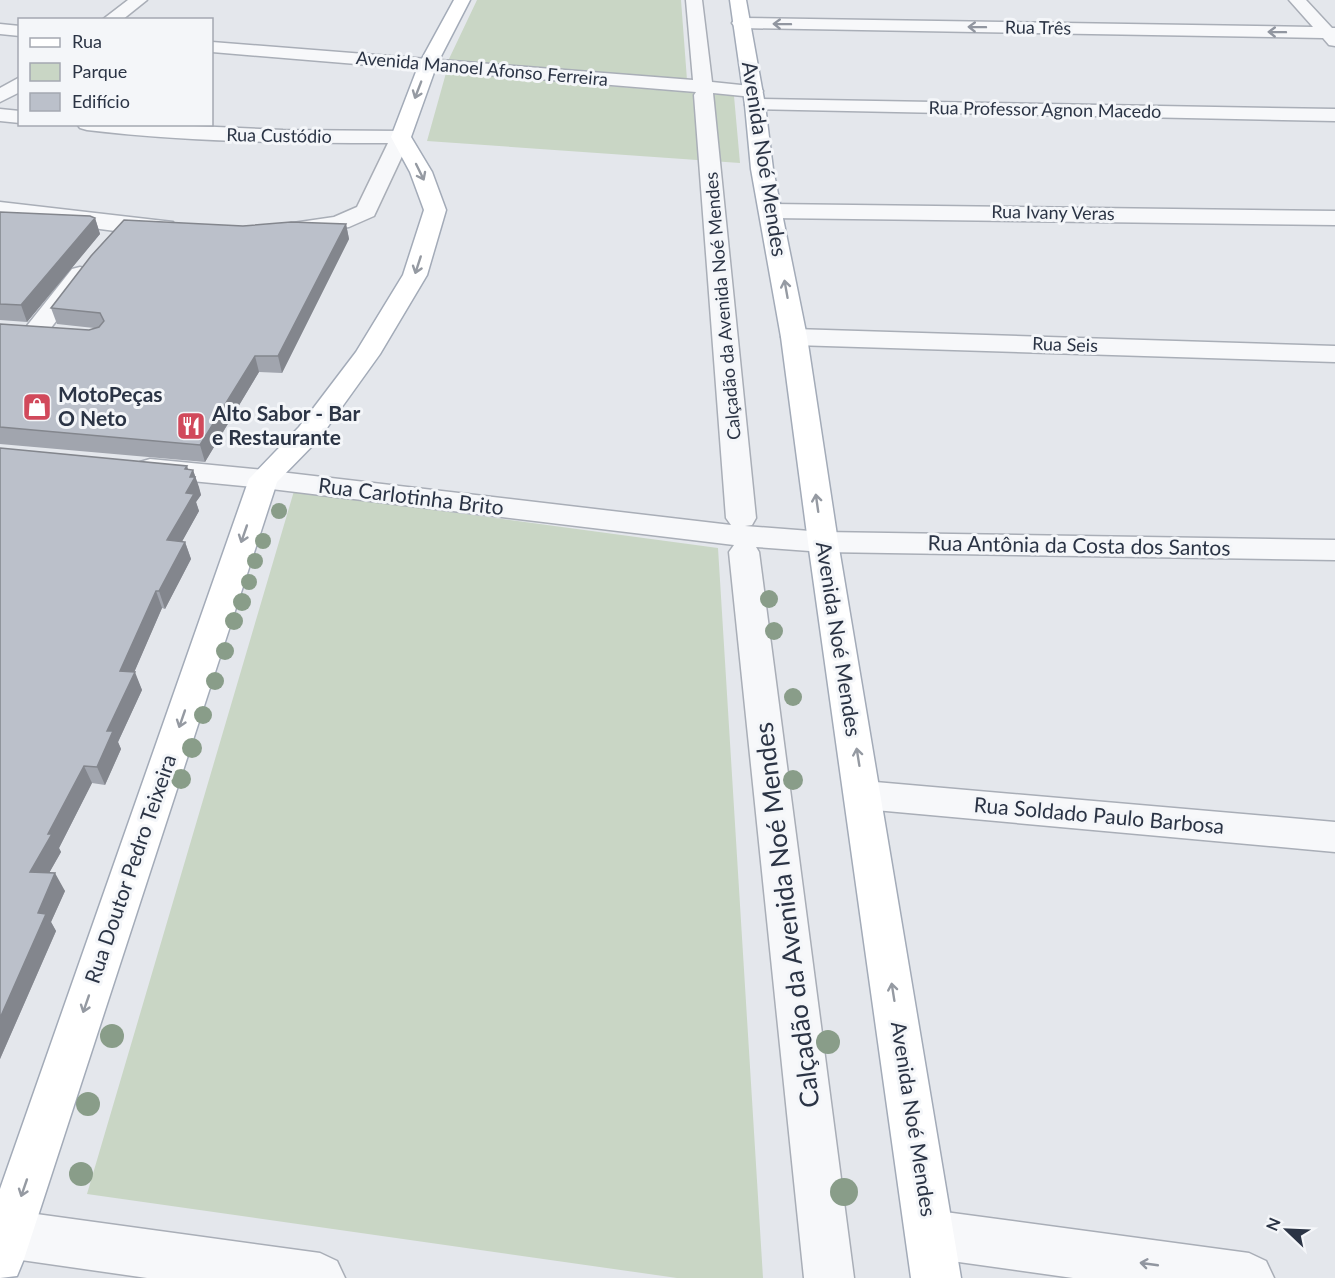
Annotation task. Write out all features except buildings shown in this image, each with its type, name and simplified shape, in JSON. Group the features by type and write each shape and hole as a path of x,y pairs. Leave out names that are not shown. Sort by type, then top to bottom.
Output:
{"main road":[{"path":"263,479 309,433 367,354 415,274 435,210 421,172 401,136 428,64 462,0"},
{"name":"Avenida Noé Mendes","path":"740,12 754,98 762,169 795,337 823,542 864,795 933,1256"},
{"name":"Rua Doutor Pedro Teixeira","path":"3,1242 263,479"}],"street":[{"path":"113,18 140,0"},
{"name":"Calçadão da Avenida Noé Mendes","path":"694,0 704,89 742,535 829,1278"},
{"path":"1298,0 1332,36"},
{"name":"Rua Três","path":"740,12 1332,36"},
{"path":"0,29 18,31"},
{"name":"Avenida Manoel Afonso Ferreira","path":"213,47 428,64 754,98"},
{"path":"0,96 18,83"},
{"name":"Rua Professor Agnon Macedo","path":"754,98 1335,115"},
{"path":"0,115 18,117"},
{"name":"Rua Custódio","path":"113,126 257,137 401,136"},
{"path":"270,230 340,223 355,219 366,211 401,136"},
{"path":"0,209 108,241 190,228"},
{"name":"Rua Ivany Veras","path":"771,212 1064,213 1334,220"},
{"path":"36,332 108,241"},
{"name":"Rua Seis","path":"795,337 1335,354"},
{"name":"Rua Carlotinha Brito","path":"124,466 263,479 743,536 823,542"},
{"name":"Rua Antônia da Costa dos Santos","path":"823,542 1335,550"},
{"name":"Rua Soldado Paulo Barbosa","path":"864,795 1335,837"},
{"path":"3,1242 320,1278"},
{"path":"933,1256 1249,1278"}],"green space":[{"path":"477,0 681,0 687,80 448,61"},
{"path":"446,73 734,96 740,163 427,141"},
{"path":"294,491 718,548 763,1278 677,1278 87,1194"}],"place":[{"name":"MotoPeças O Neto","path":"37,407"},
{"name":"Alto Sabor - Bar e Restaurante","path":"191,426"}]}
